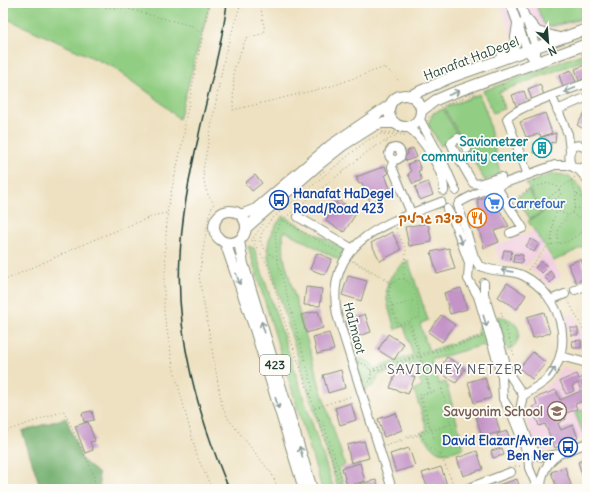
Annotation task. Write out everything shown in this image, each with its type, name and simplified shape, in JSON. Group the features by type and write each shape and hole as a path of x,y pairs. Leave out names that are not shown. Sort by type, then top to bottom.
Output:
{"main road":[{"path":"491,63 504,55 515,44 522,22 537,32 561,38"},
{"name":"Hanafat HaDegel","path":"409,96 491,63 587,29"},
{"name":"Hanafat HaDegel","path":"416,124 428,105 450,94 587,44"},
{"path":"409,96 417,100 416,124 401,126 394,123 382,122 375,125 342,146 318,165 246,228 244,235 239,241 232,243 225,242 217,237 214,231 217,218 228,211 241,215 256,209 330,146 390,105 398,97 409,96"},
{"path":"390,105 389,115 394,123"},
{"path":"241,215 246,228"},
{"name":"423","path":"239,241 243,264 312,489"},
{"name":"423","path":"225,242 255,329 304,489"}],"street":[{"path":"510,3 522,22 536,63"},
{"path":"520,3 522,22"},
{"path":"531,177 507,113 587,83"},
{"path":"552,97 568,134 570,152 569,162 583,170"},
{"path":"557,110 587,98"},
{"path":"416,124 444,164 457,192 474,258 488,275 484,283 484,294 509,374 521,396 519,415 530,445 546,461 540,489"},
{"path":"416,124 443,179 444,191 441,196 441,202 453,220 469,262 468,279 478,296 502,377 504,392 503,399 507,404 528,455 530,467 540,489"},
{"path":"568,134 585,148"},
{"path":"466,149 461,140 458,138 454,140 452,146 475,184 501,177"},
{"path":"444,191 450,189 457,192 476,192 531,177 564,161 575,147 585,148"},
{"path":"390,150 389,156 393,160 392,167 412,213"},
{"path":"444,164 458,156"},
{"path":"555,166 568,165 583,170"},
{"path":"496,186 523,228 510,232"},
{"path":"447,209 453,209 476,192"},
{"name":"HaImaot","path":"392,489 337,315 335,299 340,272 353,249 367,234 393,220 441,202"},
{"path":"298,217 353,249"},
{"path":"469,271 473,267 481,267 492,270 509,271 523,275 536,284 550,300 558,314 562,328 560,356 548,378 521,396 513,407 507,404"},
{"path":"472,285 478,286 484,283"},
{"path":"575,290 587,285"},
{"path":"550,300 565,294"},
{"path":"560,356 587,363"},
{"path":"504,392 512,387 521,396"},
{"path":"530,467 536,474 545,469 553,458 587,443"},
{"path":"530,467 534,457 564,452"},
{"path":"468,489 511,472"}],"path":[{"path":"54,3 80,7 124,8 192,26 204,35"},
{"path":"209,3 204,35 185,122 184,135 168,213 164,251 166,266 164,277 164,313 172,366 197,456 212,489"},
{"path":"241,3 225,54 203,170 204,185 208,197 214,203 209,214 200,276 222,406 229,420 272,474 278,489"},
{"path":"260,3 265,33 246,38 234,69 233,110 332,86 385,67 399,81"},
{"path":"587,51 580,54 587,57"},
{"path":"502,83 504,90 502,95 507,113"},
{"path":"440,107 482,91"},
{"path":"349,151 377,133 389,131 398,134 405,133 432,110"},
{"path":"277,259 265,251 260,241 262,231 274,217 366,141 381,134 406,136 416,124"},
{"path":"345,489 323,422 318,419 310,394 313,389 277,259 275,233 282,220 371,149 397,135"},
{"path":"386,141 390,150"},
{"path":"320,174 326,169"},
{"path":"551,245 553,220 556,214 555,210 547,199 583,170"},
{"path":"531,177 539,186 548,183 555,184 560,189 561,195 550,203"},
{"path":"570,180 576,194 584,200 587,211"},
{"path":"516,198 536,184"},
{"path":"558,244 557,236 560,225 569,215 574,212 576,194"},
{"path":"574,207 587,211"},
{"path":"555,210 569,215"},
{"path":"3,281 93,240 156,215 168,213"},
{"path":"269,218 274,213"},
{"path":"572,213 577,217 585,216 587,218"},
{"path":"282,220 390,283 387,293 397,326 409,322 432,393"},
{"path":"393,220 406,250 404,279"},
{"path":"264,223 252,240 269,267 285,323 342,489"},
{"path":"523,275 548,246 574,239 587,229"},
{"path":"347,258 393,282"},
{"path":"399,279 404,279 412,285 420,317 398,324 389,295 393,282 399,279"},
{"path":"565,294 587,337"},
{"path":"393,307 416,300"},
{"path":"501,312 514,355"},
{"path":"379,448 430,430 419,395 430,392 410,320"},
{"path":"370,371 489,334"},
{"path":"314,408 361,390 369,383 371,380 370,371 362,362 352,362"},
{"path":"442,389 454,441 447,446 442,447 435,442 421,396 442,389"},
{"path":"3,432 64,410 94,476 95,489"},
{"path":"379,448 451,423"},
{"path":"421,434 428,446 441,456"},
{"path":"442,447 441,456 455,489"}],"shaded area":[{"path":"500,3 587,3 587,19 513,39"},
{"path":"534,231 544,246 526,266 500,263 494,246"},
{"path":"545,250 562,276 548,286 530,269"},
{"path":"574,314 581,330 581,339 586,339 587,341 587,353 585,349 573,348 564,316"},
{"name":"Savyonim School","path":"562,367 587,373 587,436 551,451 541,450 535,444 526,419 528,409 532,399 554,379"}],"green space":[{"path":"3,3 210,3 179,119 156,98 113,67 3,17"},
{"path":"535,3 580,3 585,18 548,27 544,24"},
{"path":"587,52 587,59 499,92 505,108 493,113 483,91"},
{"path":"479,94 486,111 500,173 485,181 444,108"},
{"path":"443,109 458,136 441,146 428,124 433,113"},
{"path":"552,174 564,175 574,180 580,188 584,198 587,221 587,245 554,261 528,221 543,213 526,184"},
{"path":"528,190 542,212 530,219 516,198"},
{"path":"283,216 347,251 341,261 285,231 283,235 284,258 321,390 345,465 338,468 345,488 352,487 352,489 338,489 268,258 269,241 276,226"},
{"path":"248,246 254,248 334,489 322,489"},
{"path":"408,260 428,320 420,324 429,351 478,335 478,328 481,322 491,354 483,345 431,360 439,384 446,382 464,448 455,451 443,453 439,452 421,433 427,429 414,390 422,387 415,364 379,375 373,386 363,390 354,360 366,360 376,368 413,355 404,326 395,330 386,291 392,276 398,268"},
{"path":"497,316 511,320 518,329 518,340 508,351"},
{"path":"587,408 587,432 583,433 575,413"},
{"path":"66,418 82,460 98,473 100,489 41,489 22,431"}],"building":[{"path":"587,64 587,78 579,81 575,69"},
{"path":"571,70 576,82 563,87 559,75"},
{"path":"540,84 544,95 532,100 528,89"},
{"path":"524,91 528,102 516,106 512,95"},
{"path":"587,109 587,131 577,125"},
{"path":"545,113 552,133 541,137 540,134 526,137 520,122"},
{"name":"Savionetzer community center","path":"556,133 555,143 551,142 550,154 533,153 534,143 540,143 539,138"},
{"path":"413,148 417,157 406,161 404,156 408,154 407,151"},
{"path":"467,153 471,153 471,159 467,159"},
{"path":"417,160 421,170 418,171 422,180 413,184 408,174 411,172 408,164"},
{"path":"385,166 388,174 385,175 392,194 370,202 362,183 359,184 356,177"},
{"path":"255,175 262,183 252,191 245,183"},
{"path":"428,182 433,195 420,200 415,187"},
{"path":"491,196 509,226 494,231 499,242 484,248 474,212 480,210 477,200"},
{"path":"338,200 357,212 344,232 326,221"},
{"path":"428,223 432,242 409,246 405,227"},
{"path":"392,232 401,250 380,261 371,243"},
{"path":"531,239 539,244 534,252 526,246"},
{"path":"449,248 455,269 437,274 431,252"},
{"path":"504,250 512,251 510,261 502,259"},
{"path":"317,253 332,259 325,275 310,269"},
{"path":"514,254 523,255 522,263 513,262"},
{"path":"581,259 587,277 576,282 568,264"},
{"path":"541,261 548,267 542,273 535,268"},
{"path":"550,271 555,277 550,283 544,277"},
{"path":"348,276 367,281 361,301 342,295"},
{"path":"507,283 526,295 517,309 498,297"},
{"path":"306,287 322,289 320,306 304,305"},
{"path":"461,288 467,309 450,314 444,293"},
{"path":"318,311 323,328 306,333 301,315"},
{"path":"544,312 550,333 533,338 527,317"},
{"path":"365,314 371,332 352,338 346,321"},
{"path":"441,315 455,325 442,342 428,332"},
{"path":"570,328 578,328 578,335 571,335"},
{"path":"329,333 334,350 317,354 313,337"},
{"path":"388,334 404,344 394,360 378,350"},
{"path":"581,340 581,348 573,348 572,341"},
{"path":"533,352 546,363 532,379 519,368"},
{"path":"447,357 465,369 456,383 438,371"},
{"path":"341,370 345,388 328,393 323,375"},
{"path":"397,370 415,377 408,394 390,388"},
{"path":"577,374 579,379 586,376 587,400 575,404 577,409 564,414 566,419 558,423 561,430 573,425 578,438 555,448 545,424 539,426 532,407 537,405 535,398 556,390 560,400 581,391 578,383 572,386 574,391 566,394 560,381"},
{"path":"485,377 491,398 474,403 468,382"},
{"path":"351,403 356,420 340,425 335,408"},
{"path":"92,411 94,420 84,422 82,413"},
{"path":"494,411 500,432 482,437 476,416"},
{"path":"396,413 402,430 384,437 378,419"},
{"path":"88,422 95,441 90,442 93,450 85,453 75,426"},
{"path":"507,431 510,439 500,442 497,434"},
{"path":"364,441 369,458 351,463 347,445"},
{"path":"409,448 415,466 396,472 390,454"},
{"path":"502,448 504,455 493,458 491,451"},
{"path":"477,451 483,469 463,476 457,458"},
{"path":"587,459 587,483 585,484 578,462"},
{"path":"360,463 365,481 347,486 342,468"},
{"path":"441,467 447,485 435,489 428,489 422,473"},
{"path":"565,467 572,488 557,489 551,472"},
{"path":"517,479 520,489 500,489 499,485"},
{"path":"376,480 379,489 360,489 359,484"}],"railway":[{"path":"227,3 222,37 186,197 182,226 179,285 181,315 191,375 208,433 229,489"}],"place":[{"name":"Savionetzer community center","path":"542,148"},
{"name":"Hanafat HaDegel Road/Road 423","path":"279,200"},
{"name":"Carrefour","path":"494,203"},
{"name":"פיצה גרליק","path":"477,218"},
{"name":"Savyonim School","path":"557,411"},
{"name":"David Elazar/Avner Ben Ner","path":"568,447"}],"district":[{"name":"SAVIONEY NETZER","path":"455,369"}]}
